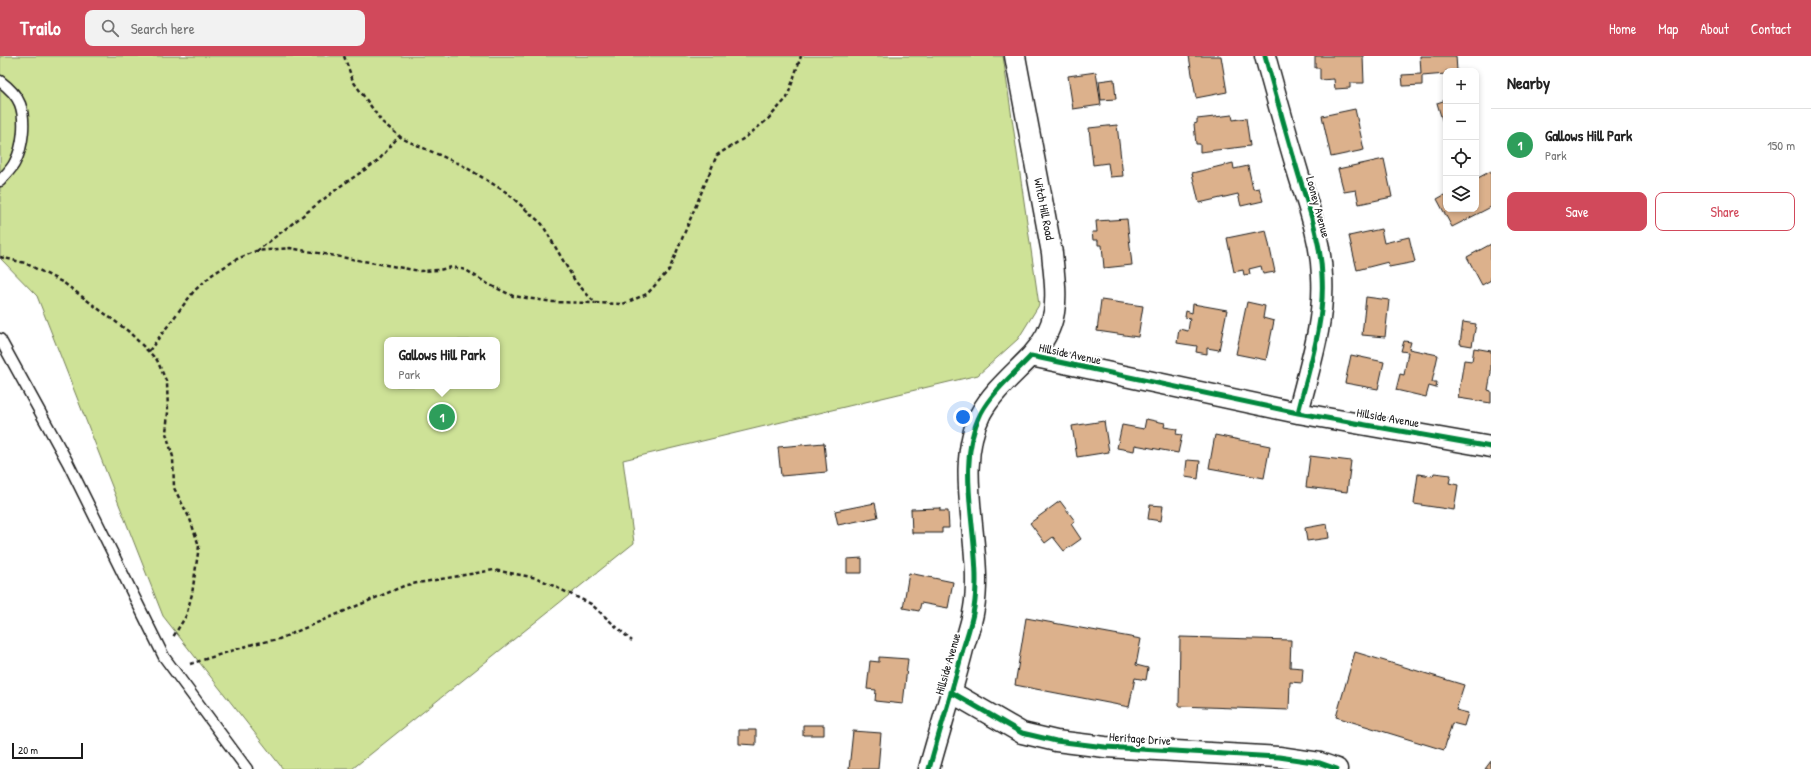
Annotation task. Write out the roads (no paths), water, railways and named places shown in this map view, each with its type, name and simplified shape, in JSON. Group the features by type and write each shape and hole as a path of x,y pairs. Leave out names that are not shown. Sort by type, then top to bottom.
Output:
{"street":[{"name":"Witch Hill Road","path":"1015,56 1052,253 1055,284 1055,310 1051,328 1043,344 1031,356"},
{"name":"Looney Avenue","path":"1265,56 1312,219 1319,249 1322,276 1322,304 1318,334 1298,413"},
{"name":"Hillside Avenue","path":"929,769 974,608 976,557 972,525 969,459 972,433 982,412 996,392 1031,356 1298,413 1491,447"},
{"name":"Heritage Drive","path":"951,692 1022,734 1056,741 1105,747 1279,757 1320,763 1337,769"}],"lane":[{"path":"0,81 11,90 20,104 23,118 19,150 15,162 0,182"},
{"path":"0,339 68,463 164,657 246,769"}],"place":[{"name":"Gallows Hill Park","path":"442,417"}]}
